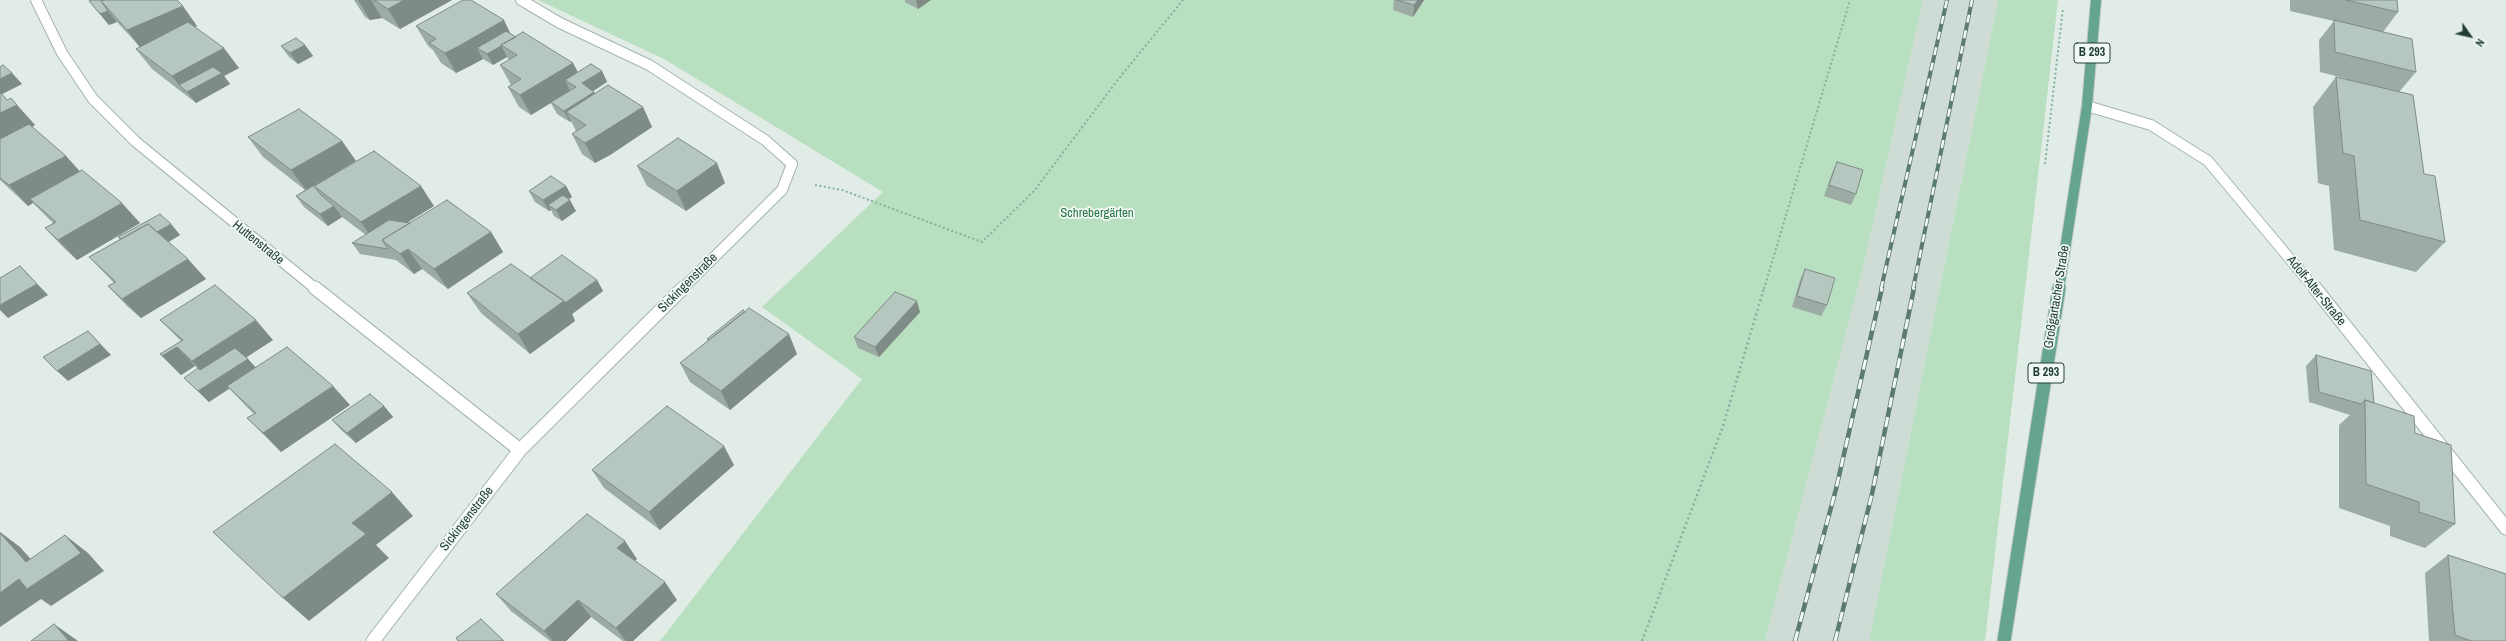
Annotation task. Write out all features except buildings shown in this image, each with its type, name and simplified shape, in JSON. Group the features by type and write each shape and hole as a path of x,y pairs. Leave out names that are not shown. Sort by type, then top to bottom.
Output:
{"main road":[{"name":"Großgartacher Straße","path":"2004,641 2087,106 2096,0"}],"street":[{"name":"Huttenstraße","path":"36,0 62,53 89,92 136,142 270,253 520,450"},
{"name":"Sickingenstraße","path":"373,641 520,450 782,190 792,164 766,140 649,65 560,23 521,0"},
{"name":"Adolf-Alter-Straße","path":"2087,106 2150,124 2208,161 2292,260 2506,528"}],"path":[{"path":"787,179 842,190 982,242 1034,191 1120,77 1183,0"},
{"path":"1642,641 1723,426 1850,0"}],"shaded area":[{"path":"1923,0 1998,0 1869,641 1765,641 1863,268"}],"green space":[{"name":"Schrebergärten","path":"538,0 1923,0 1863,268 1765,641 660,641 862,379 762,307 883,192 664,59"},
{"path":"1998,0 2058,0 1985,641 1869,641"}],"railway":[{"path":"1881,289 1947,0"},
{"path":"1913,289 1972,0"},
{"path":"1795,641 1836,489 1882,288"},
{"path":"1835,641 1872,494 1914,288"}]}
